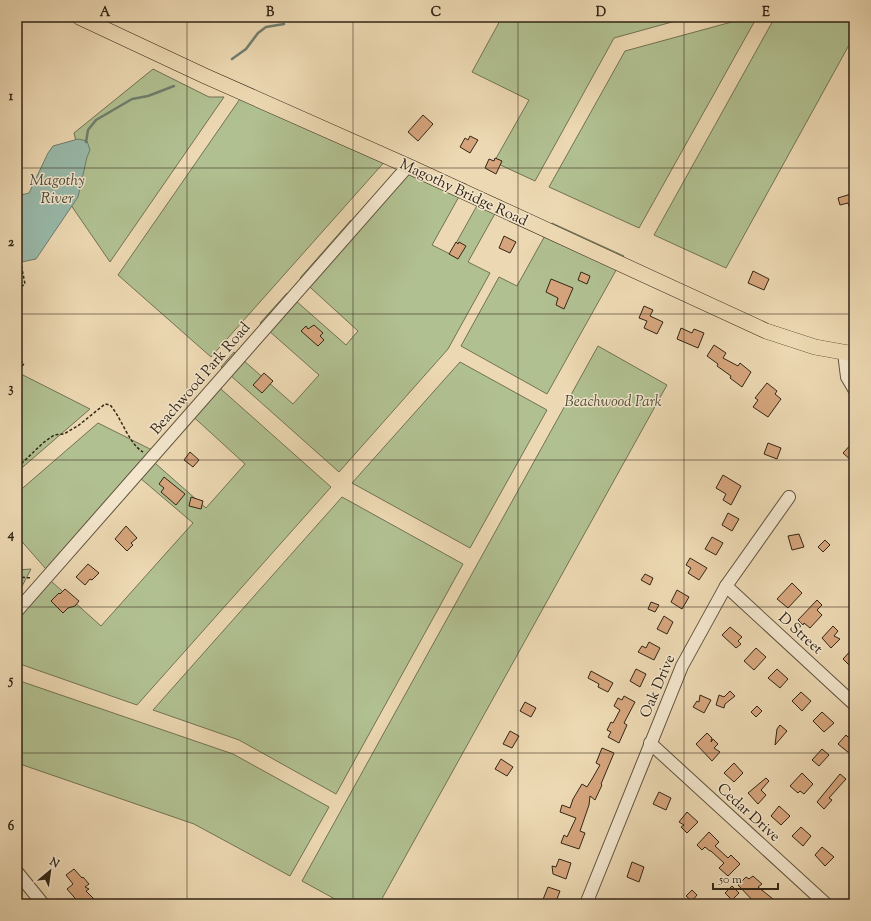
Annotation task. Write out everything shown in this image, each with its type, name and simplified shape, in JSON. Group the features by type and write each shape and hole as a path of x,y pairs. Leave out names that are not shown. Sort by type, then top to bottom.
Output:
{"main road":[{"name":"Magothy Bridge Road","path":"79,17 205,76 408,166 766,331 815,347 849,353"}],"street":[{"name":"Beachwood Park Road","path":"17,611 408,166"},
{"path":"849,353 847,377 854,390"},
{"name":"Oak Drive","path":"586,904 682,666 726,586 790,497"},
{"name":"D Street","path":"726,586 854,704"},
{"name":"Cedar Drive","path":"650,743 826,904"},
{"path":"17,872 43,904"}],"path":[{"path":"17,256 19,254 25,284 17,290"},
{"path":"17,357 24,364 17,371"},
{"path":"17,466 54,435 64,434 79,425 105,404 110,405 116,411 132,440 142,452 160,448"},
{"path":"17,577 38,578"}],"green space":[{"path":"502,17 690,17 614,38 535,181 494,162 529,100 472,72"},
{"path":"750,17 757,17 639,228 549,187 625,51"},
{"path":"775,17 854,17 854,36 726,268 654,235"},
{"path":"153,69 209,97 224,97 110,262 62,192 83,170 74,133"},
{"path":"242,96 387,159 211,357 118,275"},
{"path":"406,166 466,184 432,245 450,254 484,193 502,201 468,262 490,273 448,349 339,472 221,367 234,352 293,404 319,375 260,323 287,293 346,345 358,331 300,278 351,220 355,223"},
{"name":"Beachwood Park","path":"552,223 624,256 547,394 461,346 499,277 517,286"},
{"name":"Beachwood Park","path":"598,346 667,385 379,904 344,904 302,881"},
{"name":"Beachwood Park","path":"460,362 547,410 470,548 352,483"},
{"path":"17,372 90,409 17,472"},
{"path":"213,382 331,487 137,705 17,663 17,611 42,573 101,626 193,523 133,472 46,569 17,536 17,493 98,423 152,450 147,456 206,508 245,464 187,411"},
{"path":"342,497 463,564 336,794 239,740 153,710"},
{"path":"31,569 17,596 17,570"},
{"path":"17,680 233,754 329,807 290,876 194,824 17,763"}],"water":[{"name":"Magothy River","path":"78,139 87,141 90,150 78,197 36,259 17,263 17,196 29,193 48,153 53,146"}],"building":[{"path":"423,115 433,124 418,141 408,132"},
{"path":"470,136 478,140 470,153 460,147 465,138 468,140"},
{"path":"495,158 502,161 496,174 485,168 489,159 494,161"},
{"path":"854,193 853,217 848,203 840,205 838,198"},
{"path":"504,236 516,242 510,253 499,248"},
{"path":"456,242 466,246 458,259 449,254"},
{"path":"753,271 769,279 764,290 748,283"},
{"path":"581,272 590,276 587,284 578,280"},
{"path":"551,279 573,288 564,309 556,305 558,298 546,292"},
{"path":"644,306 653,310 650,316 663,322 657,334 644,328 647,321 639,318"},
{"path":"314,325 323,333 320,336 324,340 318,346 301,331 306,326 308,329"},
{"path":"681,328 692,333 694,329 704,333 698,348 677,339"},
{"path":"714,345 726,353 723,358 738,366 740,363 751,372 742,387 730,378 731,376 717,366 718,364 707,356"},
{"path":"264,373 273,381 262,393 253,385"},
{"path":"767,383 777,391 775,394 781,399 768,417 753,407 758,400 755,398"},
{"path":"854,441 854,463 843,453"},
{"path":"768,443 781,448 777,459 764,454"},
{"path":"190,452 199,460 193,467 184,460"},
{"path":"723,475 741,486 731,505 723,500 726,494 716,488"},
{"path":"164,477 185,494 176,505 161,492 164,488 159,484"},
{"path":"191,497 203,501 201,509 189,506"},
{"path":"728,513 739,519 732,531 722,525"},
{"path":"126,526 137,538 131,543 133,545 127,551 115,539"},
{"path":"799,534 804,547 792,550 788,536"},
{"path":"712,537 723,543 716,555 705,549"},
{"path":"825,540 830,545 823,552 818,547"},
{"path":"690,558 707,568 699,580 688,573 691,568 686,565"},
{"path":"88,564 99,573 92,580 90,579 85,585 76,577"},
{"path":"645,574 653,578 650,585 641,580"},
{"path":"792,583 802,593 788,608 777,599"},
{"path":"65,589 79,601 75,606 68,608 63,613 51,601"},
{"path":"677,590 689,597 682,609 671,602"},
{"path":"817,600 822,605 817,610 822,615 810,628 804,623 803,625 798,620"},
{"path":"651,602 659,605 655,612 648,609"},
{"path":"664,616 673,622 667,634 657,629"},
{"path":"833,626 838,631 834,636 840,639 831,648 822,638"},
{"path":"730,627 742,637 738,641 741,644 736,648 722,635"},
{"path":"649,642 660,648 654,660 638,652 642,646 646,648"},
{"path":"854,647 854,670 843,659"},
{"path":"756,648 766,657 754,670 744,661"},
{"path":"636,669 646,674 640,687 630,681"},
{"path":"777,669 788,679 780,688 768,678"},
{"path":"591,671 613,683 608,692 598,687 599,684 588,678"},
{"path":"730,691 735,696 725,704 724,708 716,705 719,695 724,697"},
{"path":"801,692 811,701 802,711 792,701"},
{"path":"700,695 711,700 704,713 693,707 697,701 699,702"},
{"path":"624,696 635,702 624,723 627,725 619,743 608,737 611,732 607,730 611,722 613,723 620,710 614,706 618,698 622,700"},
{"path":"525,702 536,708 531,717 520,711"},
{"path":"757,706 762,711 756,717 751,712"},
{"path":"822,712 834,723 824,732 813,721"},
{"path":"780,725 787,731 775,745 777,729"},
{"path":"510,731 519,736 512,748 503,744"},
{"path":"707,733 712,738 711,742 713,739 718,744 714,748 720,752 712,761 696,744"},
{"path":"846,735 854,743 854,748 849,753 838,744"},
{"path":"602,748 614,753 595,800 590,796 589,805 580,831 585,833 579,849 561,843 564,835 567,837 576,818 560,812 562,805 570,808 573,799 582,784 587,787 600,765 596,763"},
{"path":"822,749 829,755 819,766 812,760"},
{"path":"501,759 513,767 507,776 495,769"},
{"path":"734,763 743,773 734,782 724,773"},
{"path":"802,773 813,784 804,794 800,791 798,793 790,786"},
{"path":"840,774 846,779 829,798 832,800 824,809 817,802"},
{"path":"766,778 769,781 761,790 766,795 758,804 748,793"},
{"path":"659,792 671,798 666,810 653,804"},
{"path":"779,806 790,816 781,825 771,816"},
{"path":"687,812 698,822 687,833 681,827 684,825 679,822"},
{"path":"801,827 811,836 803,846 792,836"},
{"path":"709,832 719,842 715,846 728,858 731,855 740,864 728,876 719,868 724,863 705,847 702,850 697,845"},
{"path":"822,847 834,857 825,866 815,855"},
{"path":"559,859 571,863 566,879 553,874 552,866 556,867"},
{"path":"632,862 644,867 639,882 627,877"},
{"path":"74,869 89,884 85,887 89,889 86,891 94,899 88,904 80,904 67,889 73,884 66,875"},
{"path":"753,876 762,884 758,887 773,899 769,904 756,904 738,885 746,877 749,879"},
{"path":"732,886 739,893 732,900 725,893"},
{"path":"548,887 560,891 555,904 542,902"},
{"path":"692,890 697,895 692,901 686,896"}],"waterway":[{"path":"232,59 246,49 258,33 266,27 284,24"},
{"path":"86,142 88,130 96,120 132,99 148,96 174,86"}]}
